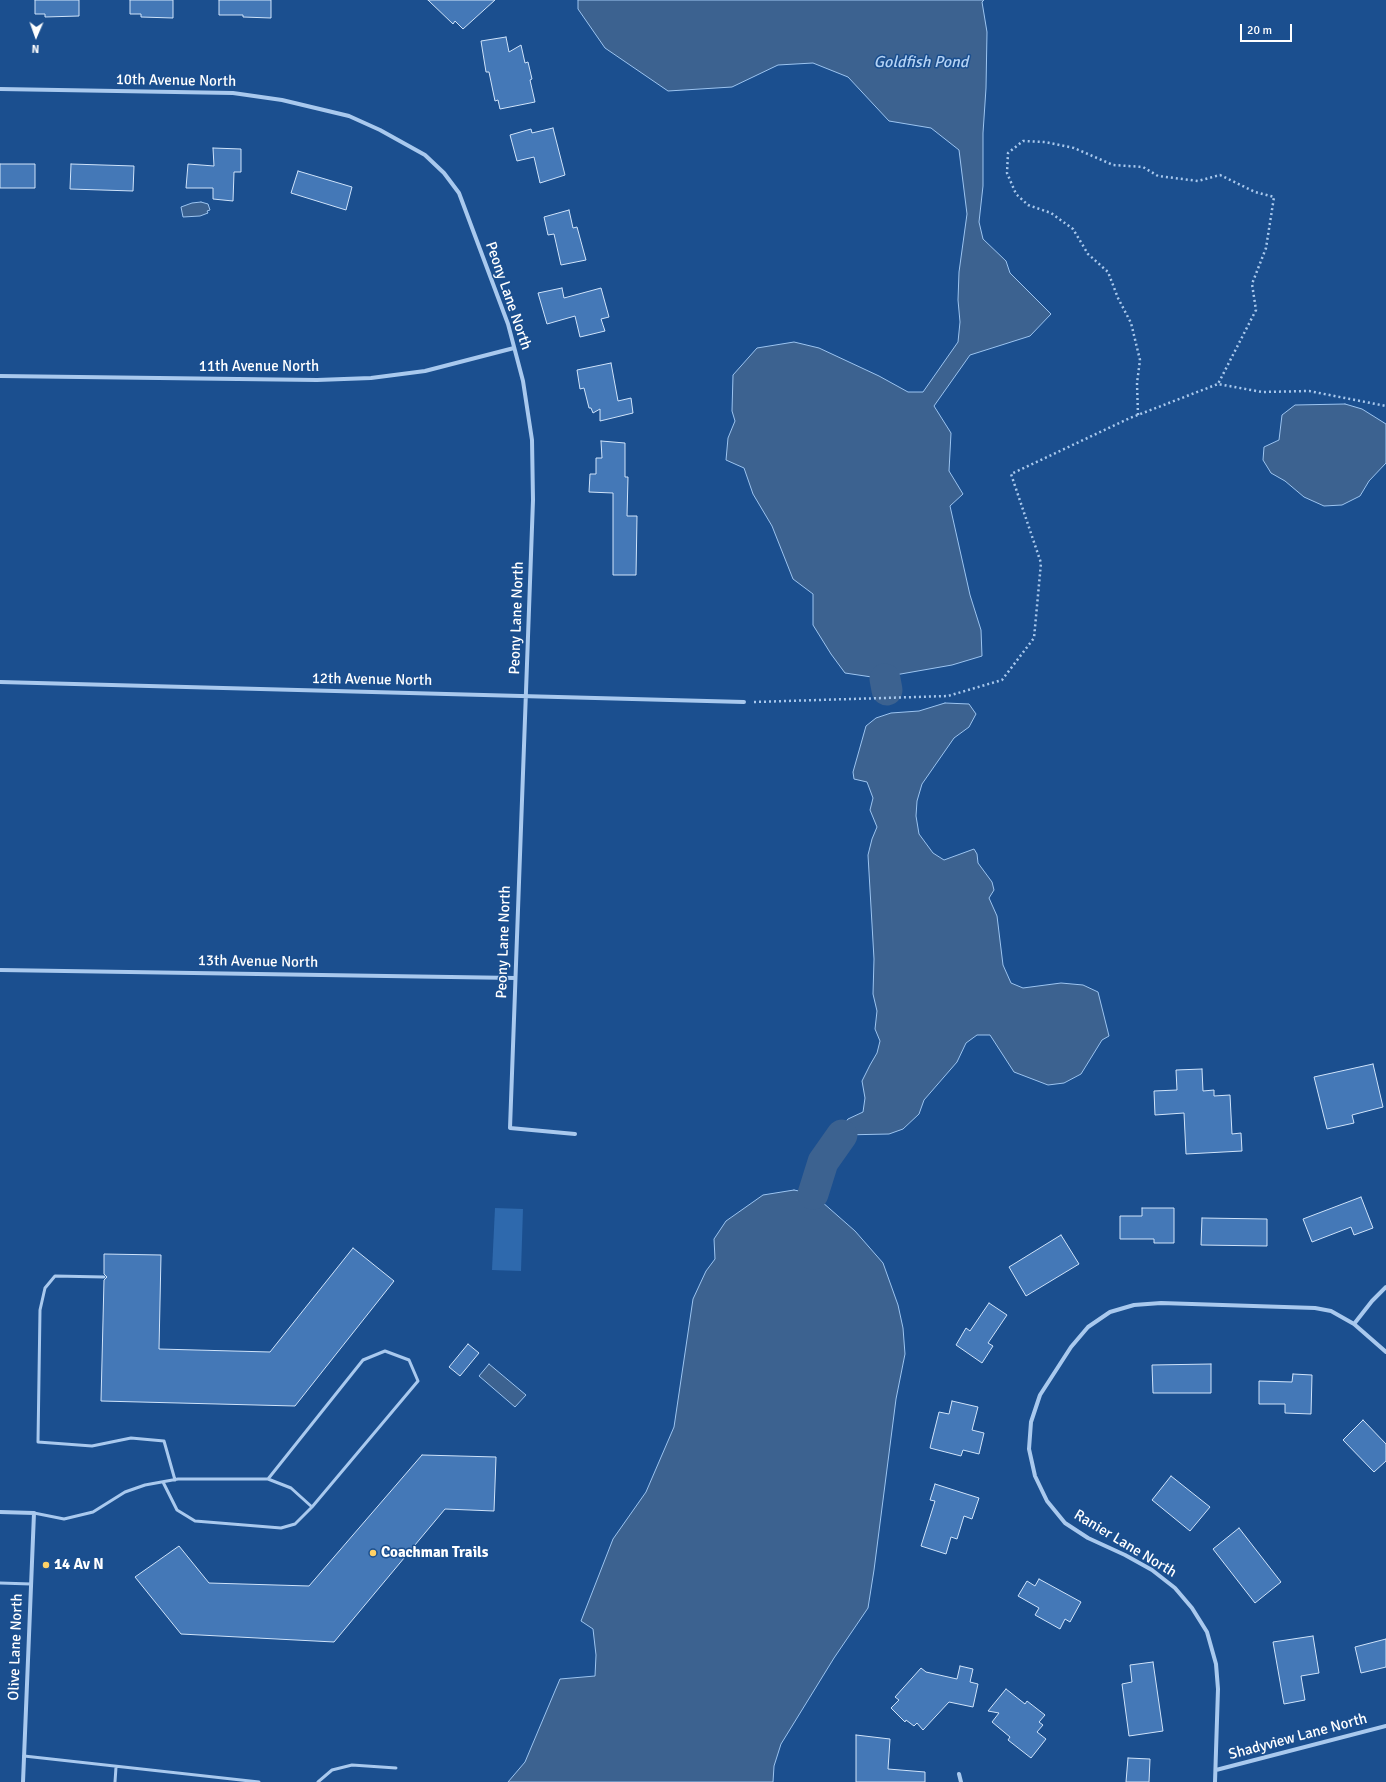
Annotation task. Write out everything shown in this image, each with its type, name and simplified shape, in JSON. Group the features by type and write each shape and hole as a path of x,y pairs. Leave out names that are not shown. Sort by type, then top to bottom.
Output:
{"street":[{"name":"10th Avenue North","path":"0,90 233,94 282,100 349,116"},
{"name":"Peony Lane North","path":"349,116 380,130 425,155 444,173 459,193 508,324 523,381 532,440 533,500 510,1128 574,1134"},
{"name":"11th Avenue North","path":"0,376 318,380 371,378 424,371 514,348"},
{"name":"12th Avenue North","path":"0,682 744,702"},
{"name":"13th Avenue North","path":"0,970 515,978"},
{"path":"1386,1287 1372,1301 1354,1324 1386,1352"},
{"name":"Ranier Lane North","path":"1215,1782 1218,1689 1216,1664 1207,1632 1192,1608 1175,1588 1152,1570 1125,1555 1088,1538 1065,1523 1047,1501 1035,1476 1028,1449 1031,1422 1040,1395 1072,1347 1088,1327 1110,1312 1134,1305 1161,1303 1315,1308 1331,1311 1354,1324"},
{"path":"0,1512 34,1513"},
{"name":"Olive Lane North","path":"23,1782 34,1513"},
{"name":"Shadyview Lane North","path":"1216,1770 1386,1726"},
{"path":"959,1774 960,1782"}],"lane":[{"path":"104,1277 55,1276 45,1288 40,1310 38,1442 92,1446 131,1438 164,1441 175,1480"},
{"path":"163,1482 177,1510 195,1521 281,1528 295,1524 418,1381 409,1360 385,1351 363,1360 268,1479"},
{"path":"34,1513 64,1519 78,1516 93,1512 125,1492 145,1485 175,1480 268,1479 291,1488 312,1506"},
{"path":"0,1583 31,1584"},
{"path":"24,1756 259,1782"},
{"path":"318,1782 332,1770 352,1765 396,1768"},
{"path":"115,1782 116,1767"}],"path":[{"path":"1138,415 1137,383 1140,360 1131,323 1118,298 1108,272 1088,254 1073,229 1051,213 1028,205 1016,194 1007,173 1008,153 1023,141 1045,142 1074,148 1112,165 1143,167 1158,176 1198,181 1220,175 1255,192 1274,197 1269,219 1266,248 1252,284 1256,310 1218,384"},
{"path":"744,702 948,696 1002,680 1034,638 1041,563 1011,474 1138,415 1218,384 1262,392 1309,391 1386,406"}],"shaded area":[{"path":"495,1208 523,1209 521,1271 492,1270"}],"water":[{"name":"Goldfish Pond","path":"578,0 984,0 982,2 987,32 986,88 983,133 983,186 979,222 983,239 1006,261 1010,273 1051,314 1030,336 970,355 934,406 951,433 949,471 963,494 950,506 970,595 981,630 982,656 952,665 895,675 885,679 845,673 813,625 813,594 793,579 772,526 753,494 744,468 726,460 728,438 735,421 732,411 733,375 757,348 794,342 819,348 879,376 908,392 923,392 958,342 960,322 958,300 959,272 967,214 959,150 931,128 889,121 848,77 813,63 778,65 732,87 668,91 605,48 578,9"},
{"path":"201,202 208,204 210,210 207,211 208,213 200,216 183,217 181,207 192,203"},
{"path":"1345,404 1362,409 1386,424 1386,463 1369,481 1360,496 1342,505 1324,506 1304,497 1285,481 1271,473 1263,460 1264,447 1279,440 1282,415 1295,405"},
{"path":"945,703 969,704 976,714 969,727 954,738 922,784 917,801 916,816 919,834 933,853 944,860 974,849 977,854 978,863 992,882 994,890 989,898 997,916 1003,965 1011,983 1023,988 1061,983 1083,985 1098,992 1109,1036 1102,1040 1081,1074 1064,1083 1048,1085 1014,1072 990,1035 977,1035 966,1043 957,1062 924,1100 919,1114 903,1129 889,1134 842,1135 840,1129 848,1119 863,1112 865,1098 862,1081 877,1053 880,1041 875,1029 877,1011 873,994 874,959 868,855 877,827 870,810 873,798 867,782 854,779 853,772 866,726 876,718 891,713 919,711"},
{"path":"794,1190 813,1194 855,1231 883,1263 898,1305 903,1328 905,1354 896,1399 868,1608 834,1658 781,1744 774,1766 773,1782 508,1782 525,1762 560,1679 595,1676 596,1655 593,1629 581,1621 613,1539 646,1492 674,1427 693,1299 706,1271 715,1259 714,1239 726,1221 763,1195"},
{"path":"489,1364 526,1395 515,1407 479,1376"}],"building":[{"path":"35,0 79,0 79,16 45,17 45,14 35,14"},
{"path":"130,0 173,0 173,18 141,17 141,14 130,14"},
{"path":"219,0 271,0 271,18 243,17 243,15 219,15"},
{"path":"428,0 495,0 463,29 455,21 453,24"},
{"path":"506,37 509,52 521,45 525,63 528,62 535,102 500,109 498,100 495,101 489,72 486,72 481,41"},
{"path":"553,128 565,175 540,183 534,157 517,161 510,135 531,129 532,133"},
{"path":"213,148 241,149 241,172 234,172 233,201 213,199 213,188 186,188 188,164 214,166"},
{"path":"0,164 35,164 35,188 0,188"},
{"path":"71,164 134,166 133,191 70,189"},
{"path":"298,171 352,187 346,210 291,193"},
{"path":"569,210 573,228 577,227 586,260 561,265 554,234 548,235 544,217"},
{"path":"562,288 564,298 601,288 609,317 601,319 605,331 580,337 575,316 547,324 538,293"},
{"path":"611,363 618,401 631,398 633,413 600,421 600,409 593,413 591,408 589,408 584,388 580,389 577,370"},
{"path":"601,441 625,443 625,477 628,477 627,516 637,516 636,575 613,575 613,493 589,492 590,474 596,474 596,458 602,458"},
{"path":"1373,1064 1383,1107 1352,1115 1354,1123 1327,1129 1314,1077"},
{"path":"1202,1069 1203,1091 1214,1090 1214,1096 1230,1095 1232,1134 1241,1133 1242,1151 1186,1154 1184,1113 1155,1115 1154,1091 1177,1090 1176,1070"},
{"path":"1361,1197 1373,1228 1354,1235 1351,1227 1312,1242 1303,1219"},
{"path":"1142,1208 1174,1208 1174,1243 1154,1243 1154,1239 1120,1239 1120,1216 1142,1216"},
{"path":"1202,1218 1267,1219 1267,1246 1201,1245"},
{"path":"1061,1235 1079,1264 1026,1296 1009,1267"},
{"path":"353,1248 394,1281 295,1406 101,1401 104,1280 107,1277 104,1274 104,1254 161,1255 159,1349 270,1352"},
{"path":"989,1303 1007,1315 988,1343 993,1346 982,1363 956,1345 966,1328 970,1331"},
{"path":"468,1344 479,1353 460,1376 449,1367"},
{"path":"1211,1364 1211,1393 1153,1393 1152,1365"},
{"path":"1293,1374 1312,1375 1311,1414 1285,1413 1285,1404 1259,1404 1259,1381 1292,1382"},
{"path":"952,1401 978,1407 972,1430 984,1433 979,1454 963,1450 961,1456 930,1448 939,1412 949,1414"},
{"path":"1363,1420 1386,1444 1386,1461 1374,1472 1343,1440"},
{"name":"Coachman Trails","path":"422,1455 496,1457 494,1511 445,1509 334,1642 181,1634 135,1577 179,1546 209,1583 309,1586"},
{"path":"1171,1476 1210,1507 1190,1531 1152,1500"},
{"path":"935,1484 979,1498 972,1519 964,1516 957,1539 951,1537 946,1554 921,1546 935,1501 930,1500"},
{"path":"1239,1528 1281,1582 1255,1603 1213,1549"},
{"path":"1039,1579 1081,1602 1070,1622 1065,1619 1060,1629 1035,1615 1039,1608 1018,1596 1027,1581 1035,1586"},
{"path":"1313,1636 1319,1673 1301,1676 1305,1700 1284,1704 1273,1642"},
{"path":"1386,1639 1386,1667 1361,1673 1355,1647"},
{"path":"1153,1662 1163,1731 1129,1736 1122,1684 1132,1682 1130,1665"},
{"path":"960,1666 973,1669 970,1682 978,1684 973,1707 949,1702 923,1730 917,1723 914,1726 906,1720 905,1722 891,1708 899,1700 895,1697 921,1668 926,1672 957,1679"},
{"path":"1006,1689 1025,1704 1027,1701 1045,1715 1039,1722 1043,1725 1037,1732 1046,1739 1031,1758 1008,1740 1010,1737 992,1722 999,1713 988,1711"},
{"path":"856,1735 890,1739 888,1769 925,1772 925,1782 856,1782"},
{"path":"1128,1758 1150,1759 1149,1782 1126,1782"}],"waterway":[{"path":"885,679 887,690"},
{"path":"813,1194 823,1162 842,1135"}],"place":[{"name":"Coachman Trails","path":"373,1553"},
{"name":"14 Av N","path":"46,1565"}]}
